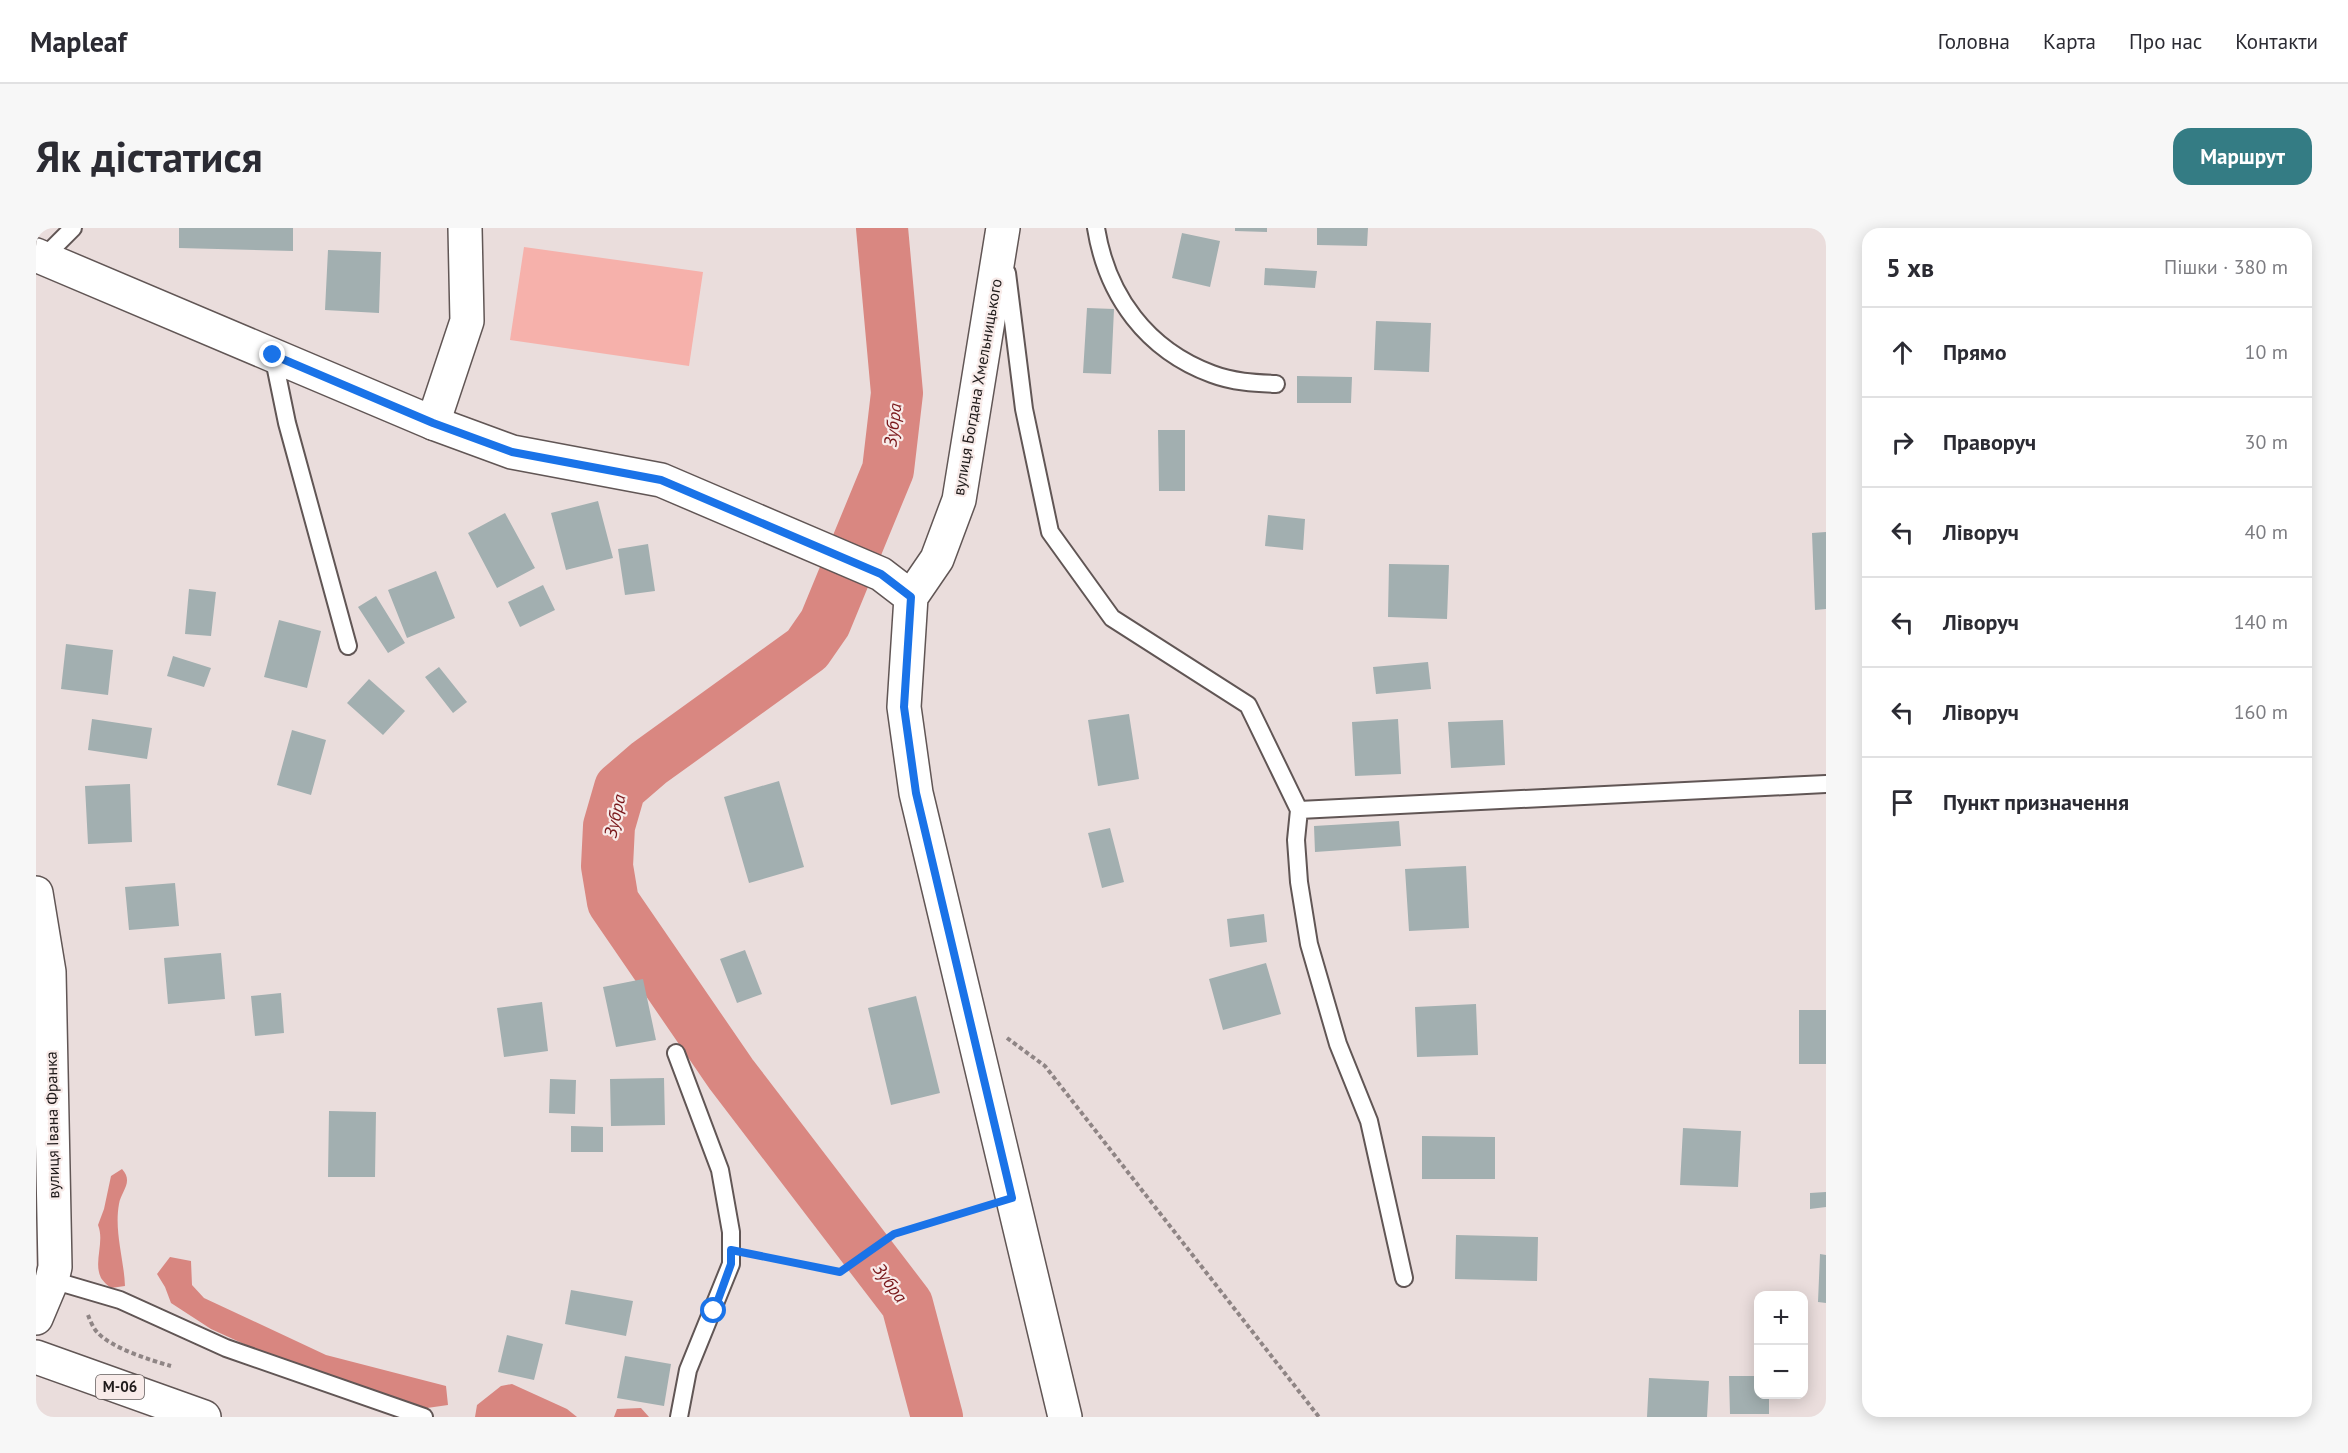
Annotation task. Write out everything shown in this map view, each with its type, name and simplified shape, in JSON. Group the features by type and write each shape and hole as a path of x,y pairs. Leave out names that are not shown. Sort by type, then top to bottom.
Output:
{"main road":[{"path":"433,423 467,321 465,228"},
{"name":"вулиця Богдана Хмельницького","path":"911,597 937,559 959,500 1004,232"},
{"path":"40,256 433,423 512,452 661,480 881,574 911,597 904,707 914,782 1065,1417"},
{"name":"вулиця Івана Франка","path":"36,892 49,972 55,1267 68,1284 36,1318"},
{"name":"М-06","path":"36,1357 204,1417"}],"lane":[{"path":"40,256 73,228"},
{"path":"1096,228 1108,277 1121,302 1146,333 1185,362 1214,375 1245,382 1276,384"},
{"path":"1004,232 1024,409 1050,532 1112,618 1248,705 1299,810 1296,840 1299,882 1309,944 1338,1044 1369,1120 1404,1278"},
{"path":"273,355 287,423 348,646"},
{"path":"1299,810 1826,784"},
{"path":"676,1053 720,1170 732,1232 731,1264 688,1370 679,1417"},
{"path":"68,1284 120,1300 226,1348 424,1417"}],"path":[{"path":"967,1010 1045,1065 1319,1417"},
{"path":"731,1250 840,1272 894,1234 1012,1198"},
{"path":"68,1284 97,1333 138,1357 171,1366"}],"shaded area":[{"path":"524,247 703,272 689,366 510,340"},
{"path":"122,1169 127,1182 119,1204 118,1235 125,1286 111,1288 99,1272 100,1232 98,1225 111,1176"},
{"path":"170,1257 191,1261 192,1285 204,1298 326,1355 446,1386 448,1405 427,1408 257,1350 211,1329 171,1303 157,1274"},
{"path":"512,1384 567,1409 577,1417 475,1417 477,1405 501,1386"},
{"path":"641,1408 649,1417 614,1417 617,1409"}],"building":[{"path":"179,228 293,228 293,251 179,248"},
{"path":"1235,228 1267,228 1267,232 1235,231"},
{"path":"1317,228 1368,228 1367,246 1317,245"},
{"path":"1182,233 1220,241 1210,287 1172,278"},
{"path":"328,250 381,252 379,313 325,310"},
{"path":"1265,268 1317,271 1315,288 1264,285"},
{"path":"1087,308 1114,309 1111,374 1083,373"},
{"path":"1376,321 1431,323 1429,372 1374,370"},
{"path":"1297,376 1352,377 1351,403 1297,403"},
{"path":"1158,430 1185,430 1185,491 1159,491"},
{"path":"598,501 613,558 566,570 551,513"},
{"path":"505,513 535,568 497,588 468,533"},
{"path":"1268,515 1305,519 1303,550 1265,546"},
{"path":"1826,532 1826,609 1815,610 1812,533"},
{"path":"648,544 655,591 625,595 618,549"},
{"path":"1389,564 1449,565 1447,619 1388,617"},
{"path":"436,571 455,618 407,638 388,590"},
{"path":"543,585 555,610 520,627 508,602"},
{"path":"189,589 216,592 211,636 185,634"},
{"path":"376,596 405,643 388,653 358,607"},
{"path":"279,620 321,631 307,688 264,677"},
{"path":"66,644 113,650 108,695 61,689"},
{"path":"173,656 211,668 204,687 167,676"},
{"path":"1428,662 1431,689 1376,694 1373,667"},
{"path":"439,667 467,702 453,713 425,677"},
{"path":"369,679 405,711 383,735 347,703"},
{"path":"1129,714 1139,779 1098,786 1088,720"},
{"path":"92,719 152,728 147,759 88,750"},
{"path":"1398,719 1401,774 1355,776 1352,722"},
{"path":"1503,720 1505,765 1451,768 1448,722"},
{"path":"292,730 326,740 311,795 277,785"},
{"path":"779,781 804,867 749,883 724,797"},
{"path":"130,784 132,842 88,844 85,786"},
{"path":"1399,821 1401,846 1315,852 1314,826"},
{"path":"1110,828 1124,882 1102,888 1088,833"},
{"path":"1466,866 1469,928 1409,931 1405,869"},
{"path":"175,883 179,926 129,930 125,887"},
{"path":"1264,914 1267,942 1230,947 1227,919"},
{"path":"745,950 762,994 737,1003 720,959"},
{"path":"221,953 225,999 168,1004 164,958"},
{"path":"1266,963 1281,1014 1223,1030 1209,979"},
{"path":"643,979 656,1040 616,1047 603,987"},
{"path":"281,993 284,1033 255,1036 251,996"},
{"path":"916,996 940,1093 891,1105 868,1008"},
{"path":"542,1002 548,1051 504,1057 497,1008"},
{"path":"1476,1004 1478,1055 1417,1057 1415,1007"},
{"path":"1799,1010 1826,1010 1826,1064 1799,1064"},
{"path":"664,1078 665,1125 611,1126 610,1079"},
{"path":"550,1079 576,1080 575,1114 549,1113"},
{"path":"329,1111 376,1112 375,1177 328,1177"},
{"path":"571,1126 603,1127 603,1152 571,1152"},
{"path":"1683,1128 1741,1131 1738,1187 1680,1185"},
{"path":"1422,1136 1495,1137 1495,1179 1422,1179"},
{"path":"1826,1192 1826,1207 1810,1209 1810,1193"},
{"path":"1456,1235 1538,1237 1537,1281 1455,1279"},
{"path":"1820,1254 1826,1255 1826,1303 1818,1302"},
{"path":"571,1290 633,1301 626,1336 565,1324"},
{"path":"507,1335 543,1344 534,1380 498,1372"},
{"path":"625,1356 671,1364 664,1406 617,1398"},
{"path":"1729,1376 1754,1376 1754,1399 1769,1399 1769,1414 1730,1414"},
{"path":"1649,1378 1709,1381 1707,1417 1647,1417"}],"waterway":[{"name":"Зубра","path":"882,228 897,393 888,470 825,623 807,649 649,763 620,788 609,826 607,866 613,902 731,1074 907,1304 937,1417"}],"route":[{"path":"273,355 433,423 512,452 661,480 881,574 911,597 904,707 916,793 1012,1198 894,1234 840,1272 731,1250 731,1264 714,1311"}]}
